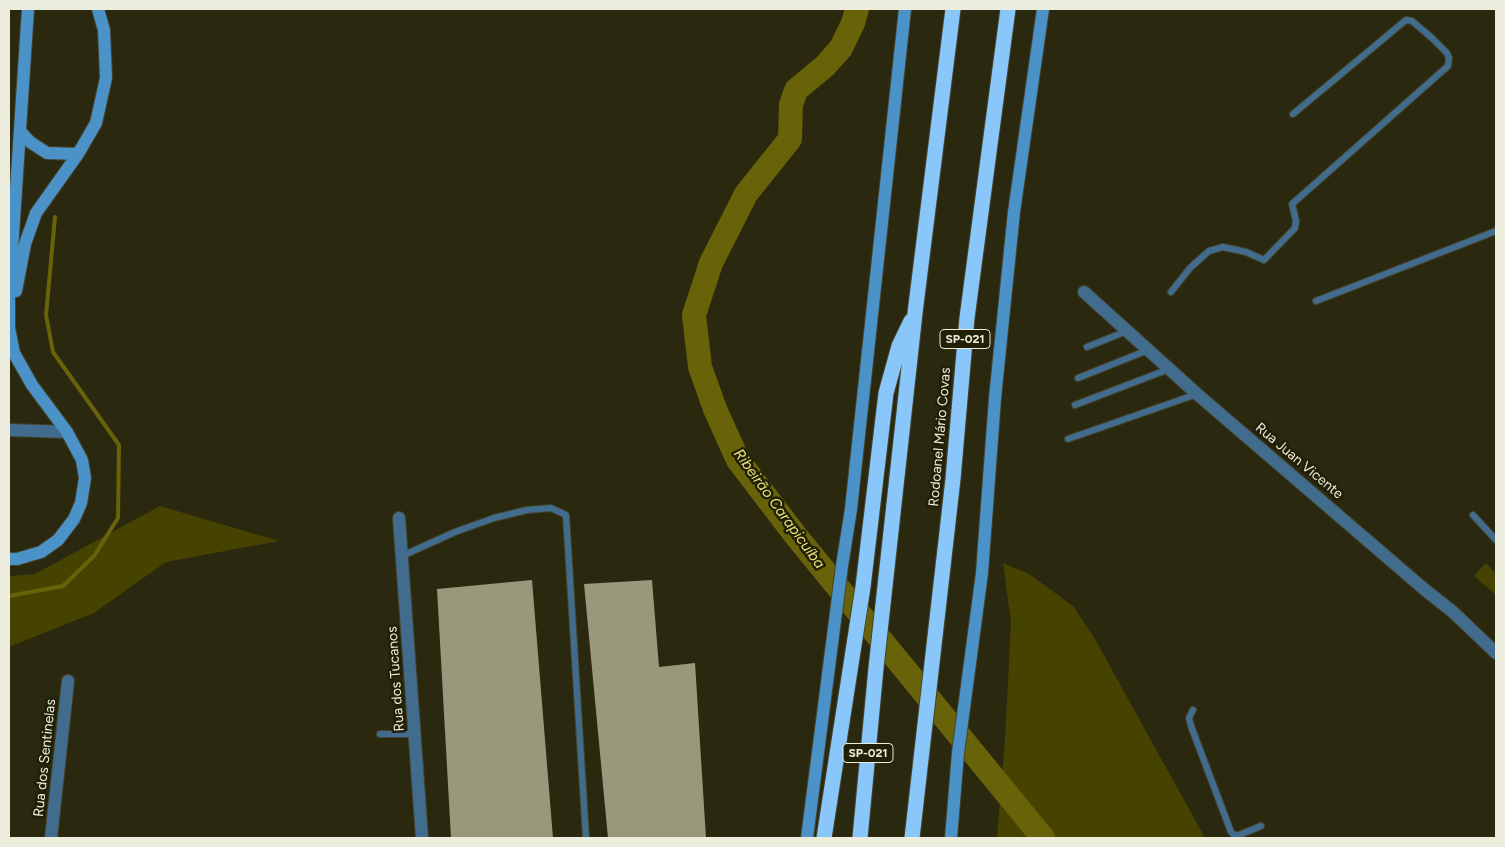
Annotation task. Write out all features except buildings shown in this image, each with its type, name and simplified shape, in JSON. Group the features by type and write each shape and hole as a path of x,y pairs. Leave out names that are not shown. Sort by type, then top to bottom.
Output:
{"highway":[{"name":"SP-021","path":"860,838 882,609 915,313 953,9"},
{"name":"Rodoanel Mário Covas","path":"912,838 953,479 967,318 1008,9"},
{"path":"824,838 863,587 886,393 899,346 915,313"}],"main road":[{"path":"9,559 17,559 41,552 58,540 74,519 82,503 85,478 82,460 68,432 32,384 14,353 9,328 14,159 20,131 28,9"},
{"path":"9,328 25,244 36,213 78,154 96,123 106,78 104,30 98,9"},
{"path":"807,838 851,509 905,9"},
{"path":"951,838 958,753 982,573 995,398 1014,212 1043,9"},
{"path":"20,131 30,142 47,154 78,154"}],"street":[{"name":"Rua Juan Vicente","path":"1084,292 1197,394 1453,612 1496,653"},
{"path":"9,430 68,432"},
{"name":"Rua dos Tucanos","path":"399,518 422,838"},
{"name":"Rua dos Sentinelas","path":"51,838 68,681"}],"lane":[{"path":"1171,292 1190,268 1210,251 1223,247 1246,252 1264,260 1295,228 1296,221 1292,204 1448,66 1449,58 1447,53 1432,38 1412,21 1406,20 1293,114"},
{"path":"1316,301 1496,232"},
{"path":"1087,347 1127,331"},
{"path":"1078,378 1148,350"},
{"path":"1075,406 1169,369"},
{"path":"1068,439 1197,394"},
{"path":"402,556 455,532 494,518 527,510 551,508 566,515 586,838"},
{"path":"1473,515 1496,540"},
{"path":"1193,710 1189,718 1191,726 1230,832 1234,835 1239,835 1261,826"},
{"path":"380,734 415,734"}],"shaded area":[{"path":"160,506 279,541 166,562 94,613 9,647 9,576 35,574"},
{"path":"1003,563 1029,574 1073,606 1095,639 1205,838 997,838 1005,740 1011,622"},
{"path":"1486,563 1496,573 1496,595 1474,576"}],"waterway":[{"name":"Ribeirão Carapicuíba","path":"857,9 853,23 841,48 825,66 796,90 791,105 790,139 746,194 711,263 694,315 700,367 715,409 738,460 796,536 1043,838"},
{"path":"9,596 63,586 94,556 118,518 119,445 53,352 46,315 55,217"}]}
